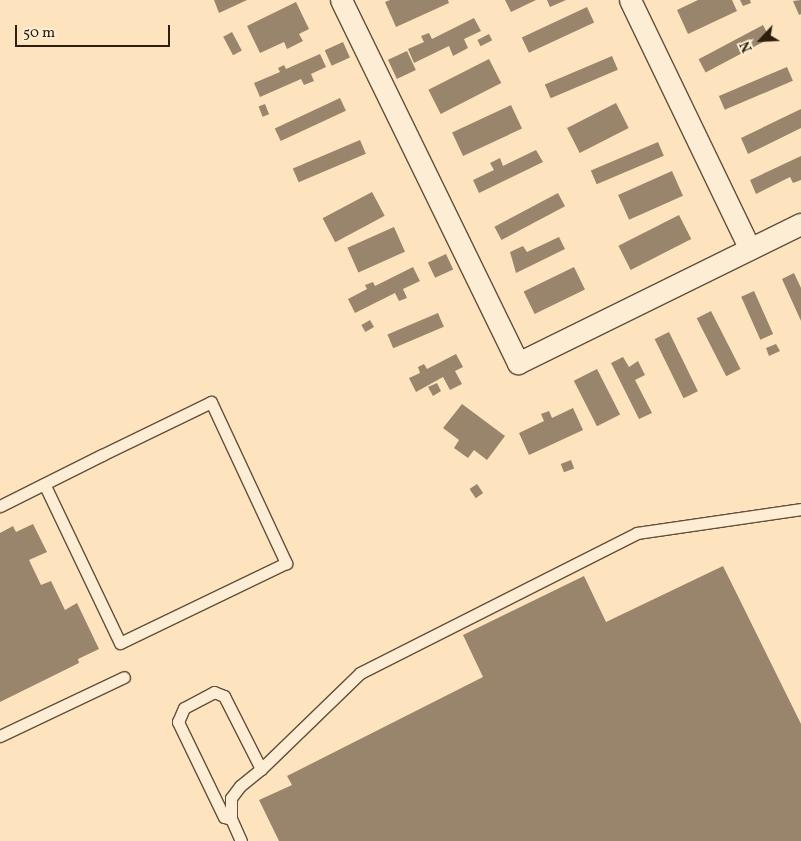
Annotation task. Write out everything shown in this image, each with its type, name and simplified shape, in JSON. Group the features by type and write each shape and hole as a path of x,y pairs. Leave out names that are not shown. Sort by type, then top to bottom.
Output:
{"street":[{"path":"341,0 518,363 801,224"},
{"path":"630,0 750,249"}],"lane":[{"path":"0,506 44,484 211,402 286,563 120,643 44,484"},
{"path":"241,841 231,818 231,798 240,786 360,672 637,533 801,509"},
{"path":"0,736 124,677"},
{"path":"231,818 224,817 178,722 184,708 214,692 224,696 260,769"}],"building":[{"path":"214,0 247,0 219,13"},
{"path":"390,0 448,0 449,3 396,27 385,2"},
{"path":"505,0 536,0 511,12"},
{"path":"547,0 566,0 550,7"},
{"path":"698,0 732,0 737,11 688,34 677,10"},
{"path":"740,0 750,0 751,3 743,6"},
{"path":"801,0 801,14 799,15 793,1"},
{"path":"296,2 309,29 299,34 303,41 287,49 284,42 260,53 247,26"},
{"path":"587,7 594,22 529,53 522,37"},
{"path":"474,18 481,31 464,39 468,48 453,56 449,46 414,63 408,49 424,42 421,36 429,33 432,39"},
{"path":"763,25 770,38 706,73 699,59"},
{"path":"232,32 242,51 233,55 223,37"},
{"path":"489,34 492,40 481,46 477,40"},
{"path":"343,42 350,58 332,66 325,50"},
{"path":"407,51 416,70 397,79 388,60"},
{"path":"320,54 326,67 311,74 314,81 304,85 301,79 260,97 254,83 280,72 278,68 284,65 286,69"},
{"path":"612,56 618,70 551,98 545,85"},
{"path":"489,59 501,83 441,114 428,90"},
{"path":"787,67 793,81 725,110 719,96"},
{"path":"340,98 346,111 281,141 275,128"},
{"path":"616,103 629,128 580,153 567,128"},
{"path":"265,104 269,114 263,117 259,107"},
{"path":"511,105 522,129 463,156 452,132"},
{"path":"801,109 801,128 748,154 741,138"},
{"path":"360,140 366,154 299,182 293,169"},
{"path":"658,142 664,156 597,184 591,171"},
{"path":"536,150 543,162 479,193 473,180 494,170 490,163 500,158 503,166"},
{"path":"801,156 801,180 793,183 790,177 756,194 750,180"},
{"path":"672,171 683,196 629,220 618,195"},
{"path":"372,192 385,216 335,242 323,218"},
{"path":"558,193 565,206 501,240 494,227"},
{"path":"679,215 691,239 631,270 618,246"},
{"path":"394,227 405,252 358,272 347,248"},
{"path":"559,237 565,249 516,273 510,252 523,246 527,252"},
{"path":"446,254 453,269 435,278 428,262"},
{"path":"413,267 420,281 403,289 407,298 399,301 395,293 355,313 348,299 367,289 365,285 373,282 375,286"},
{"path":"574,267 585,289 535,314 524,292"},
{"path":"794,273 801,288 801,321 782,279"},
{"path":"754,291 773,334 760,340 741,297"},
{"path":"711,311 741,369 726,376 697,318"},
{"path":"438,313 444,327 393,348 387,334"},
{"path":"370,320 374,327 365,332 361,325"},
{"path":"669,332 698,391 684,398 655,339"},
{"path":"776,344 780,351 769,356 766,348"},
{"path":"456,354 463,367 455,371 462,384 450,390 443,377 416,392 409,378 420,373 418,367 424,364 427,369"},
{"path":"623,357 629,367 638,361 645,375 635,380 652,413 639,419 611,363"},
{"path":"597,369 620,414 597,426 574,381"},
{"path":"437,383 441,391 433,396 428,387"},
{"path":"462,404 505,436 487,460 474,450 468,458 454,448 459,440 443,428"},
{"path":"573,408 583,430 529,455 519,433 544,421 541,414 549,411 552,418"},
{"path":"571,460 574,468 564,472 561,464"},
{"path":"477,484 483,493 476,498 470,489"},
{"path":"33,524 47,552 29,560 41,585 51,581 65,610 77,603 99,649 78,659 79,663 0,702 0,533 13,526 16,532"},
{"path":"723,566 801,724 801,841 279,841 259,800 292,785 287,776 483,677 463,635 584,576 606,622"}]}
